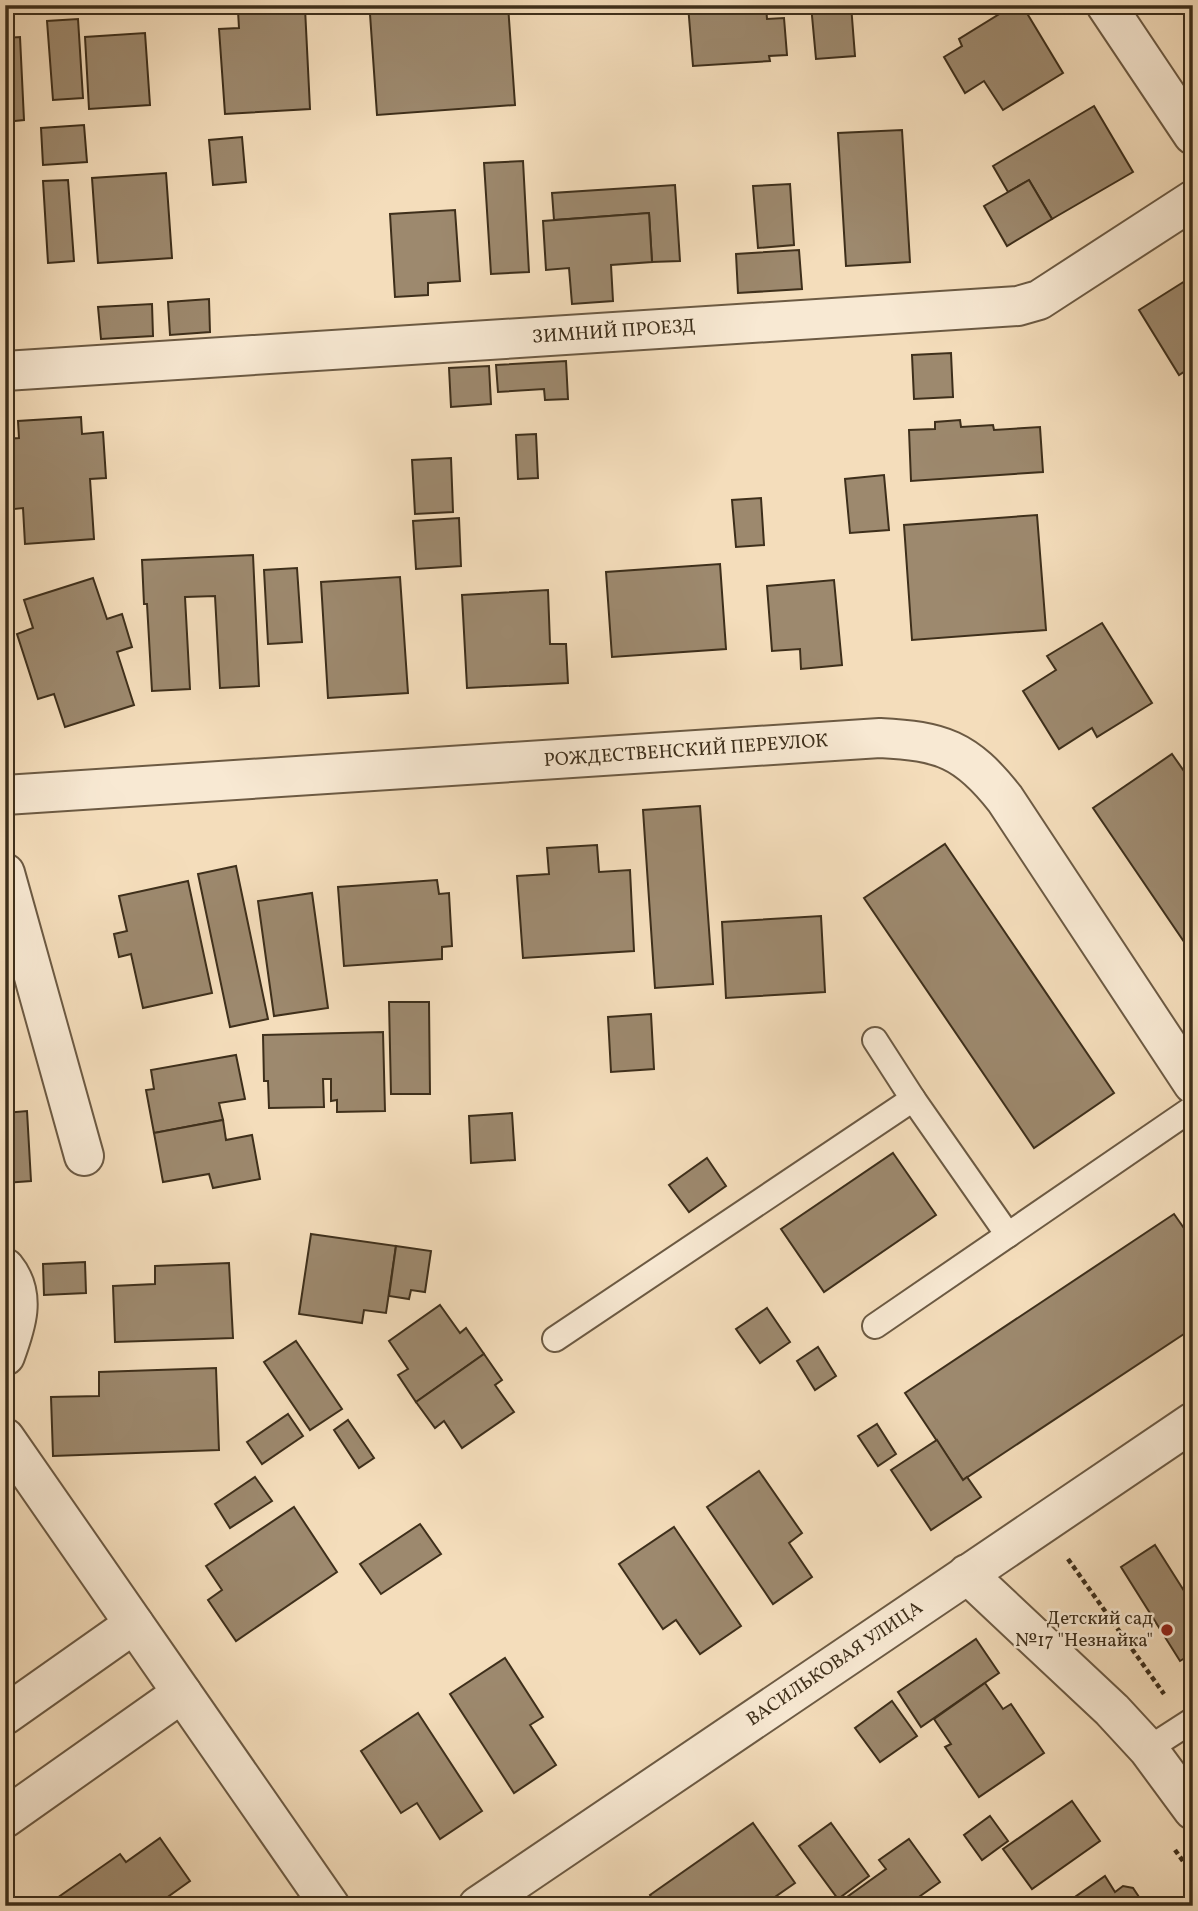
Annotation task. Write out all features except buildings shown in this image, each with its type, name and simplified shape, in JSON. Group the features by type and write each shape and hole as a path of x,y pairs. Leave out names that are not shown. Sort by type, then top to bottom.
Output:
{"street":[{"path":"1106,5 1193,135"},
{"name":"ЗИМНИЙ ПРОЕЗД","path":"5,370 1018,306 1039,300 1193,200"},
{"name":"РОЖДЕСТВЕНСКИЙ ПЕРЕУЛОК","path":"5,795 880,738 939,745 968,759 988,777 1005,799 1193,1084"},
{"path":"5,873 84,1156"},
{"path":"5,1268 15,1283 18,1304 17,1326 5,1356"},
{"name":"ВАСИЛЬКОВАЯ УЛИЦА","path":"478,1906 1193,1422"},
{"path":"5,1438 330,1906"},
{"path":"967,1574 1112,1710 1148,1749 1193,1810"},
{"path":"5,1715 134,1624"},
{"path":"5,1818 182,1693"}],"lane":[{"path":"876,1040 913,1099 1008,1235"},
{"path":"555,1339 913,1099"},
{"path":"875,1326 1193,1108"},
{"path":"1148,1749 1189,1722"}],"path":[{"path":"1067,1558 1189,1722"},
{"path":"1174,1848 1193,1875"}],"place":[{"name":"Детский сад №17 \"Незнайка\"","path":"1167,1630"}]}
